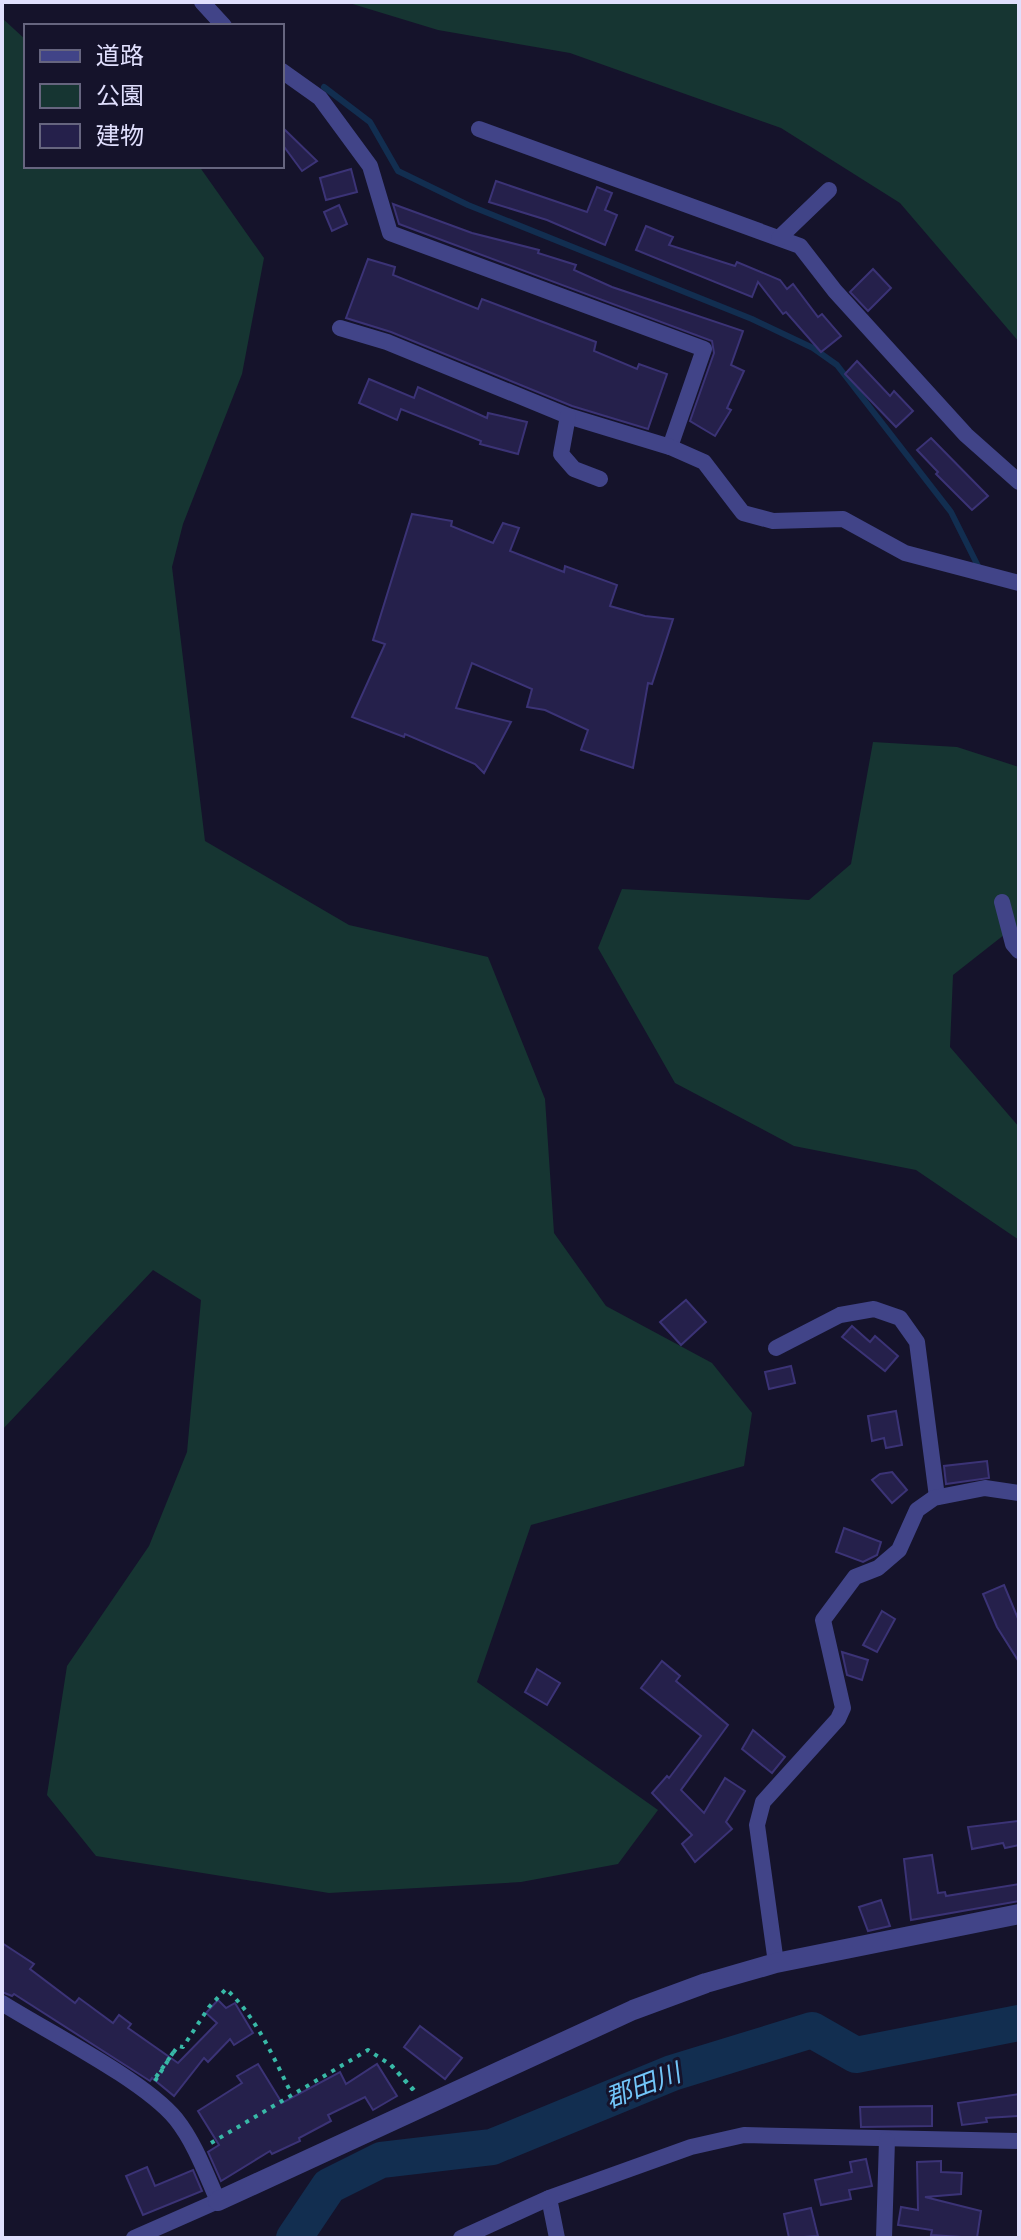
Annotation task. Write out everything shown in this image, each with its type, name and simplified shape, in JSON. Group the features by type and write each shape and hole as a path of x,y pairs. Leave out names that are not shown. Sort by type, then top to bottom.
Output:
{"street":[{"path":"202,2 222,24"},
{"path":"284,72 320,98 370,166 390,233 704,349 670,447"},
{"path":"479,129 800,246 835,291 966,435 1019,482"},
{"path":"779,238 829,190"},
{"path":"340,328 399,347 568,416 670,447 704,462 743,513 773,521 843,519 905,553 1019,583"},
{"path":"568,416 561,454 574,469 600,479"},
{"path":"1002,902 1013,944 1019,951"},
{"path":"776,1348 840,1315 874,1309 900,1318 917,1342 937,1497"},
{"path":"776,1963 757,1825 763,1802 838,1719 843,1708 823,1620 855,1577 878,1568 899,1550 917,1510 937,1497 985,1488 1019,1493"},
{"path":"134,2238 633,2010 706,1983 776,1963 1019,1914"},
{"path":"2,2003 147,2093 176,2119 218,2201"},
{"path":"461,2238 549,2198 691,2147 744,2135 1019,2141"},
{"path":"884,2238 887,2140"},
{"path":"549,2198 557,2238"}],"path":[{"path":"147,2093 176,2048 183,2047 209,2007 226,1989 237,1999 291,2093"},
{"path":"196,2153 291,2093 368,2050 402,2076 425,2104"}],"green space":[{"path":"346,2 1019,2 1019,342 900,203 781,128 570,53 438,30"},
{"path":"2,18 24,38 24,168 200,168 264,258 242,374 183,524 172,567 205,841 349,925 488,957 545,1099 554,1233 606,1306 712,1363 752,1413 744,1466 531,1525 477,1682 658,1810 618,1864 521,1882 329,1893 96,1856 47,1795 67,1666 149,1546 187,1452 201,1300 153,1270 2,1430"},
{"path":"873,742 957,747 1019,767 1019,931 1009,931 953,975 950,1047 1019,1127 1019,1240 916,1170 794,1146 675,1083 598,948 622,889 809,900 851,864"}],"building":[{"path":"284,129 317,161 302,171 284,147"},
{"path":"351,169 357,192 326,200 320,178"},
{"path":"496,181 587,212 597,187 612,193 605,210 617,215 605,245 547,220 489,202"},
{"path":"393,204 472,233 539,250 538,253 576,265 574,270 612,287 743,331 731,365 744,371 727,408 731,410 715,436 690,421 714,353 712,341 399,224"},
{"path":"339,205 347,224 332,231 324,212"},
{"path":"646,226 673,237 669,245 735,266 737,262 780,280 787,289 793,284 818,317 822,314 841,336 821,352 786,312 783,314 758,282 752,297 636,250"},
{"path":"368,259 395,267 393,275 478,309 482,299 596,342 594,351 637,369 639,364 667,374 648,429 572,406 391,332 346,318"},
{"path":"873,269 891,288 868,311 850,292"},
{"path":"857,361 890,396 894,391 913,411 896,427 845,374"},
{"path":"369,379 414,398 418,387 487,418 488,413 527,422 518,454 480,444 481,441 401,409 397,420 359,403"},
{"path":"931,438 988,496 972,510 917,450"},
{"path":"412,514 452,521 451,526 493,543 503,523 519,528 510,551 564,572 565,566 617,585 610,606 645,616 673,619 652,684 648,683 633,768 581,750 588,730 545,710 527,707 532,689 472,663 456,708 511,722 484,773 475,764 405,734 404,737 352,717 385,644 373,640"},
{"path":"686,1300 706,1322 681,1345 660,1322"},
{"path":"852,1326 870,1342 875,1336 898,1356 885,1371 842,1337"},
{"path":"791,1366 795,1383 769,1389 765,1372"},
{"path":"896,1411 902,1445 886,1448 884,1438 872,1441 868,1416"},
{"path":"987,1461 989,1478 946,1484 944,1466"},
{"path":"892,1472 907,1490 892,1503 872,1480 880,1474"},
{"path":"844,1528 881,1542 877,1555 863,1562 836,1552"},
{"path":"1004,1585 1019,1621 1019,1662 997,1627 983,1594"},
{"path":"882,1611 895,1619 877,1652 863,1645"},
{"path":"842,1652 868,1660 862,1680 847,1675"},
{"path":"662,1661 680,1676 676,1681 728,1725 681,1790 704,1813 725,1778 745,1791 726,1822 732,1829 695,1862 682,1844 692,1835 652,1793 667,1776 669,1778 701,1736 641,1688"},
{"path":"537,1669 560,1683 547,1705 525,1692"},
{"path":"753,1730 785,1757 772,1773 742,1749"},
{"path":"1019,1821 1019,1845 1005,1848 1003,1843 972,1849 968,1827"},
{"path":"932,1855 938,1893 945,1892 946,1896 1019,1884 1019,1901 911,1920 904,1859"},
{"path":"881,1900 890,1926 868,1931 859,1907"},
{"path":"2,1943 34,1964 30,1969 75,2003 79,1998 113,2023 119,2015 131,2024 128,2028 178,2063 217,2023 206,2013 218,2000 226,2008 235,2003 253,2033 234,2045 230,2039 208,2062 204,2058 174,2096 152,2078 150,2081 14,1994 2,1992"},
{"path":"420,2026 462,2058 445,2079 404,2047"},
{"path":"258,2064 282,2103 340,2072 346,2084 377,2064 397,2096 373,2110 365,2097 328,2115 331,2121 299,2138 300,2141 272,2154 270,2151 221,2181 208,2152 219,2145 198,2111 242,2083 237,2076"},
{"path":"1019,2094 1019,2116 986,2118 987,2122 962,2125 958,2103"},
{"path":"932,2106 932,2126 861,2127 860,2107"},
{"path":"866,2159 872,2186 849,2190 851,2199 821,2205 815,2180 852,2172 850,2162"},
{"path":"941,2161 941,2172 962,2173 961,2194 925,2197 981,2211 977,2238 931,2235 932,2230 898,2225 901,2207 918,2210 917,2162"},
{"path":"147,2167 155,2186 193,2170 202,2191 143,2215 126,2176"},
{"path":"811,2208 818,2236 789,2238 784,2214"}],"waterway":[{"path":"324,87 370,122 398,171 468,205 752,319 813,348 837,365 951,512 979,568"},
{"name":"郡田川","path":"294,2238 329,2186 381,2160 492,2147 672,2073 812,2030 856,2055 1019,2023"}]}
